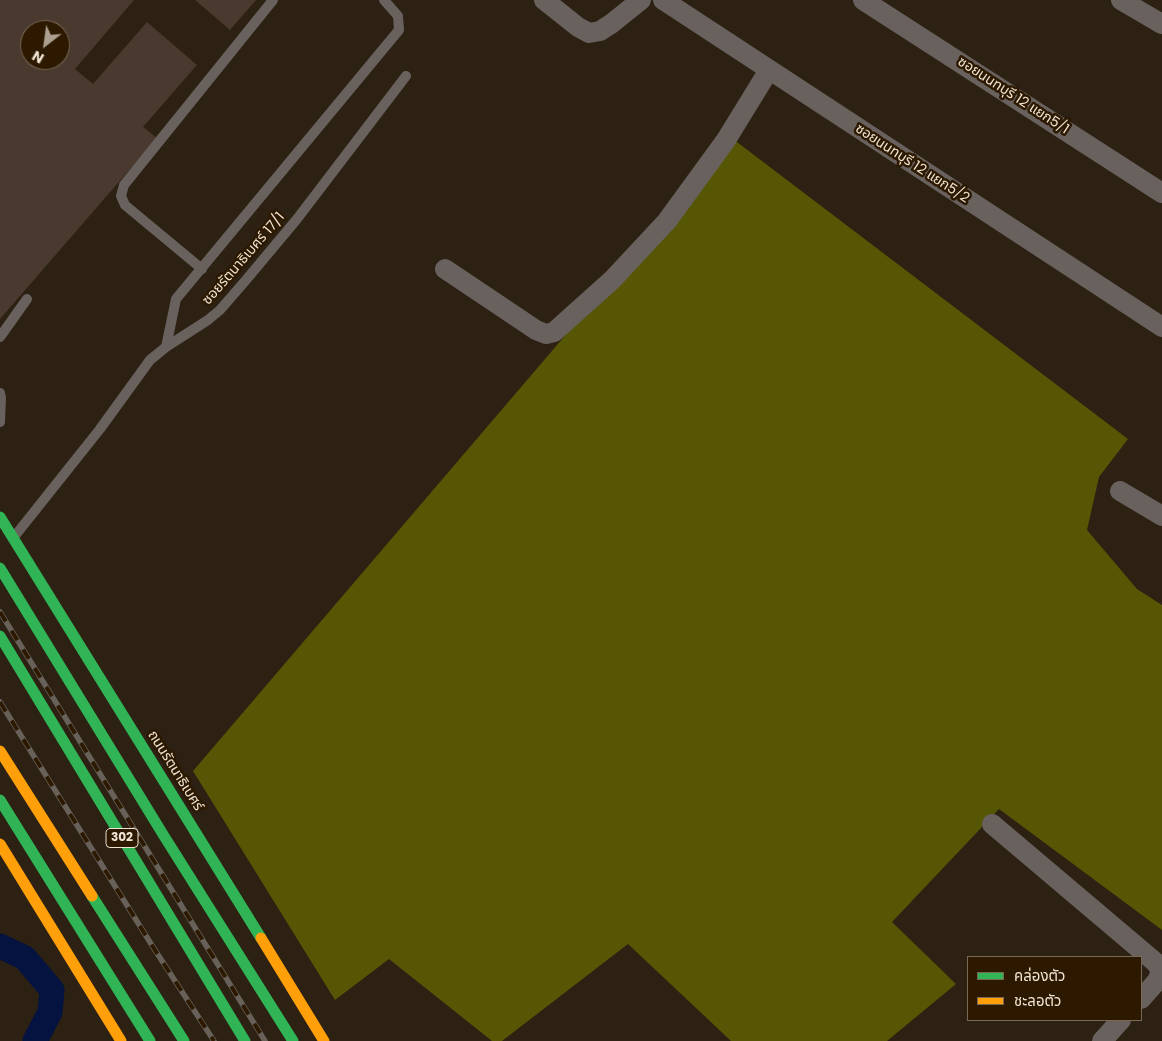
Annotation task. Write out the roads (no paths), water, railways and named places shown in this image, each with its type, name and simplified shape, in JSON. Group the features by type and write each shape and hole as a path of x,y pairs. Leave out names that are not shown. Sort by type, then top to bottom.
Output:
{"main road":[{"name":"ถนนรัตนาธิเบศร์","path":"0,517 324,1041"},
{"path":"0,568 164,836 293,1041"},
{"name":"302","path":"0,636 245,1041"},
{"path":"0,751 184,1041"},
{"path":"0,800 150,1041"},
{"path":"0,844 118,1040"}],"street":[{"path":"544,0 589,34 600,31 611,24 641,0"},
{"name":"ซอยนนทบุรี 12 แยก5/2","path":"663,0 1162,327"},
{"name":"ซอยนนทบุรี 12 แยก5/1","path":"864,0 1162,193"},
{"path":"1121,0 1162,24"},
{"path":"445,269 536,330 546,334 554,332 612,280 668,221 726,140 769,70"},
{"path":"1120,492 1162,516"},
{"path":"992,824 1155,962 1160,969 1160,974 1157,981 1142,998"},
{"path":"1102,1041 1120,1021"}],"lane":[{"path":"202,269 125,205 121,196 124,186 273,0"},
{"path":"166,347 176,299 398,30 398,16 384,0"},
{"name":"ซอยรัตนาธิเบศร์ 17/1","path":"13,538 100,429 150,360 220,310 297,219 406,76"},
{"path":"0,337 27,299"},
{"path":"0,393 2,398 0,422"}],"waterway":[{"path":"0,946 25,958 52,990 50,1012 35,1041"}],"railway":[{"path":"0,612 265,1041"},
{"path":"0,702 214,1041"}]}
